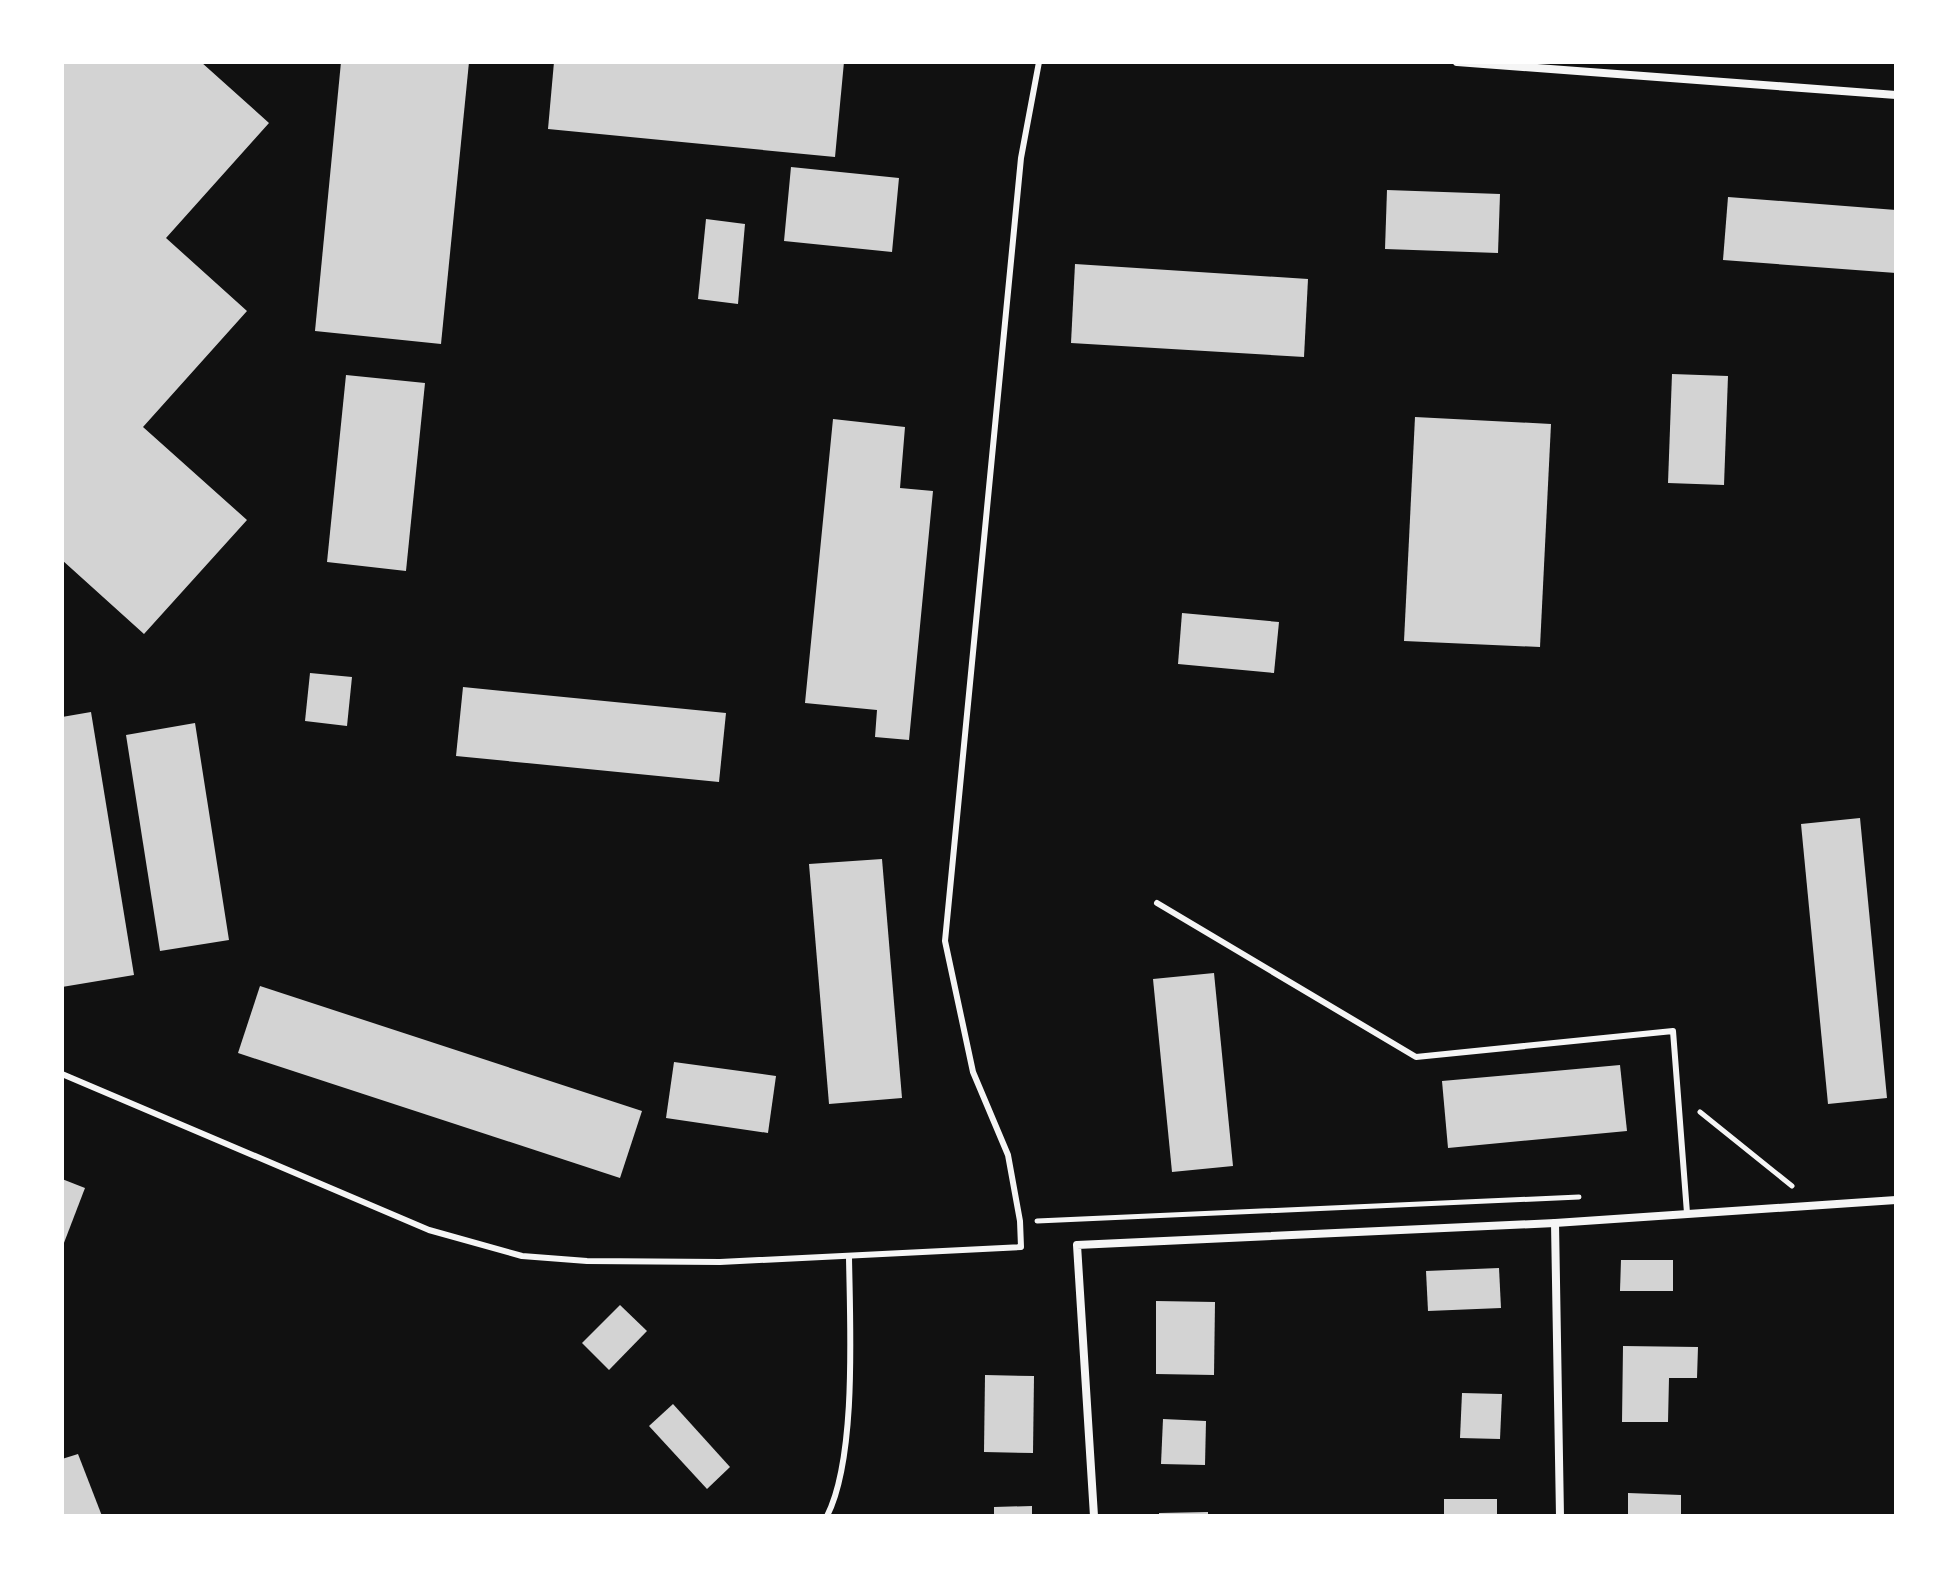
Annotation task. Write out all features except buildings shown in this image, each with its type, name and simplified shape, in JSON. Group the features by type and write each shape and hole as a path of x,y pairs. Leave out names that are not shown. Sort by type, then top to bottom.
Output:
{"street":[{"path":"1457,62 1896,95"},
{"path":"1094,1516 1077,1245 1555,1223 1896,1200"},
{"path":"1555,1223 1560,1516"}],"lane":[{"path":"62,1074 429,1230 522,1256 587,1261 705,1262 1021,1247 1020,1221 1008,1155 973,1072 945,941 1021,158 1039,62"},
{"path":"1157,903 1416,1057 1673,1031 1687,1213"},
{"path":"827,1516 843,1458 850,1361 849,1257"}],"path":[{"path":"1677,1094 1793,1186"},
{"path":"1778,1187 1808,1185"},
{"path":"1020,1221 1590,1196"}]}
